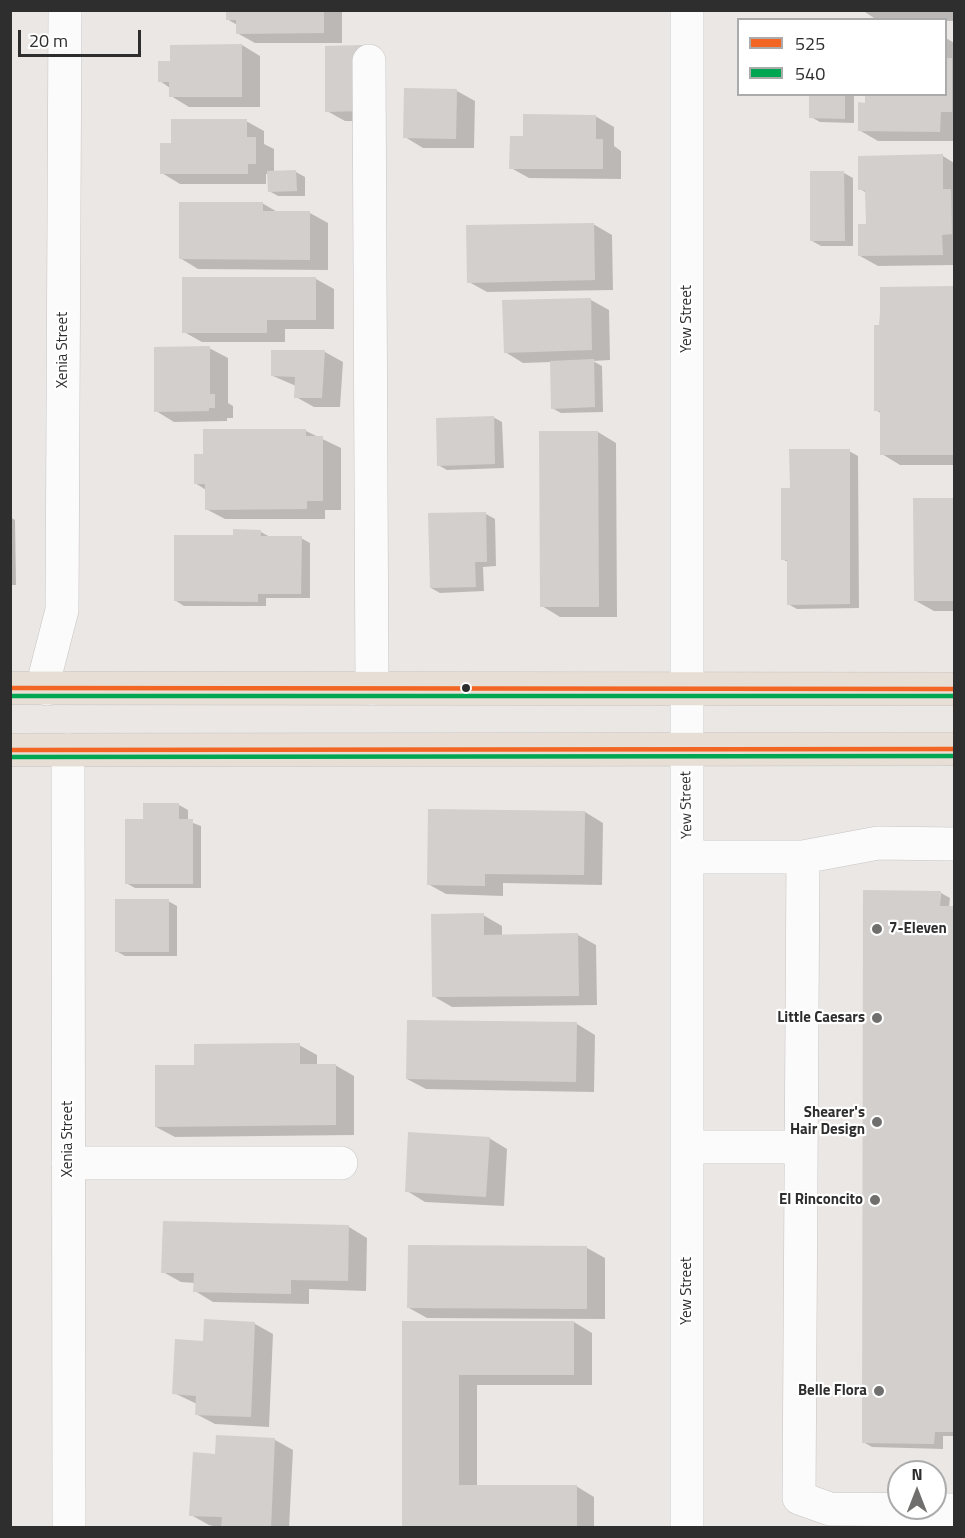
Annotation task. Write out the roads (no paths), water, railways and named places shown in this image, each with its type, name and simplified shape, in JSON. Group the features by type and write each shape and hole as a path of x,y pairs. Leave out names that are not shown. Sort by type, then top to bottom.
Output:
{"main road":[{"path":"10,688 954,689"},
{"path":"10,750 954,749"}],"street":[{"name":"Xenia Street","path":"47,688 46,672 62,610 65,10"},
{"name":"Yew Street","path":"687,10 687,1527"},
{"path":"369,61 372,688"},
{"name":"Xenia Street","path":"68,750 69,1527"},
{"path":"688,856 803,857 878,843 954,844"},
{"path":"803,857 799,1498 830,1518 954,1510"},
{"path":"687,1147 801,1147"},
{"path":"68,1163 341,1163"}],"place":[{"name":"7-Eleven","path":"877,929"},
{"name":"Little Caesars","path":"877,1018"},
{"name":"Shearer's Hair Design","path":"877,1122"},
{"name":"El Rinconcito","path":"875,1200"},
{"name":"Belle Flora","path":"879,1391"}]}
